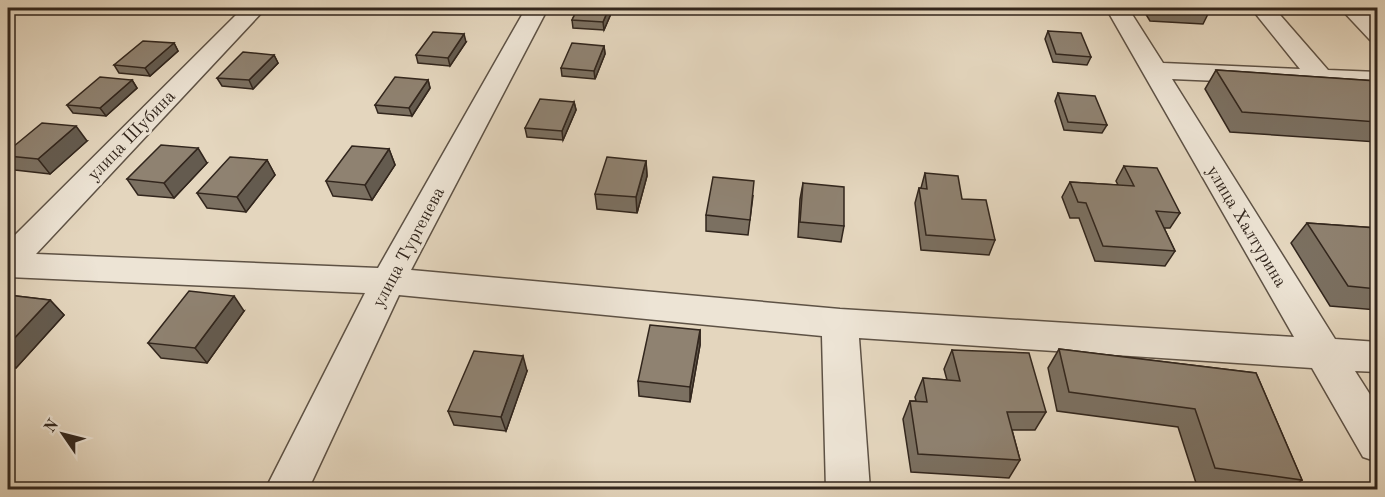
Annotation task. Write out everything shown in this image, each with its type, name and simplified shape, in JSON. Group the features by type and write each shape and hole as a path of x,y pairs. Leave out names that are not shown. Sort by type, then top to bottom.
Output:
{"street":[{"name":"улица Шубина","path":"8,264 255,8"},
{"name":"улица Тургенева","path":"286,489 388,281 537,8"},
{"name":"улица Халтурина","path":"1118,8 1377,444"},
{"path":"1262,8 1320,77"},
{"path":"1351,8 1377,35"},
{"path":"1153,70 1377,80"},
{"path":"8,264 388,281 840,323 1377,357"},
{"path":"840,323 848,489"}],"building":[{"path":"578,8 609,8 603,22 572,20"},
{"path":"1168,8 1209,8 1210,10"},
{"path":"1048,31 1081,33 1091,57 1056,54"},
{"path":"433,32 464,34 448,58 416,55"},
{"path":"143,41 174,43 145,68 114,65"},
{"path":"572,43 604,46 594,71 561,68"},
{"path":"243,52 274,55 249,80 217,78"},
{"path":"1216,70 1377,81 1377,122 1242,112"},
{"path":"100,77 132,80 100,108 67,105"},
{"path":"395,77 428,80 409,108 375,105"},
{"path":"1058,93 1095,96 1107,125 1068,122"},
{"path":"540,99 574,102 562,131 525,128"},
{"path":"42,123 76,126 38,159 8,156 8,151"},
{"path":"161,145 198,148 164,183 127,179"},
{"path":"352,146 389,149 365,185 326,181"},
{"path":"230,157 267,160 237,197 197,193"},
{"path":"607,157 646,161 636,197 595,194"},
{"path":"1124,166 1157,168 1180,213 1156,211 1175,251 1103,246 1086,203 1078,202 1070,182 1134,186"},
{"path":"925,173 958,176 962,199 986,200 995,240 926,235 919,188 927,189"},
{"path":"713,177 754,181 750,220 706,215"},
{"path":"803,183 844,187 844,226 800,222"},
{"path":"1307,223 1377,228 1377,289 1348,286"},
{"path":"189,291 234,296 195,348 148,343"},
{"path":"8,295 50,300 8,345"},
{"path":"650,325 700,330 690,387 638,381"},
{"path":"1059,349 1256,373 1302,480 1215,468 1195,409 1069,392"},
{"path":"952,350 1029,353 1046,412 1007,412 1020,460 918,454 910,401 927,402 923,378 960,381"},
{"path":"474,351 523,356 501,417 448,411"}]}
